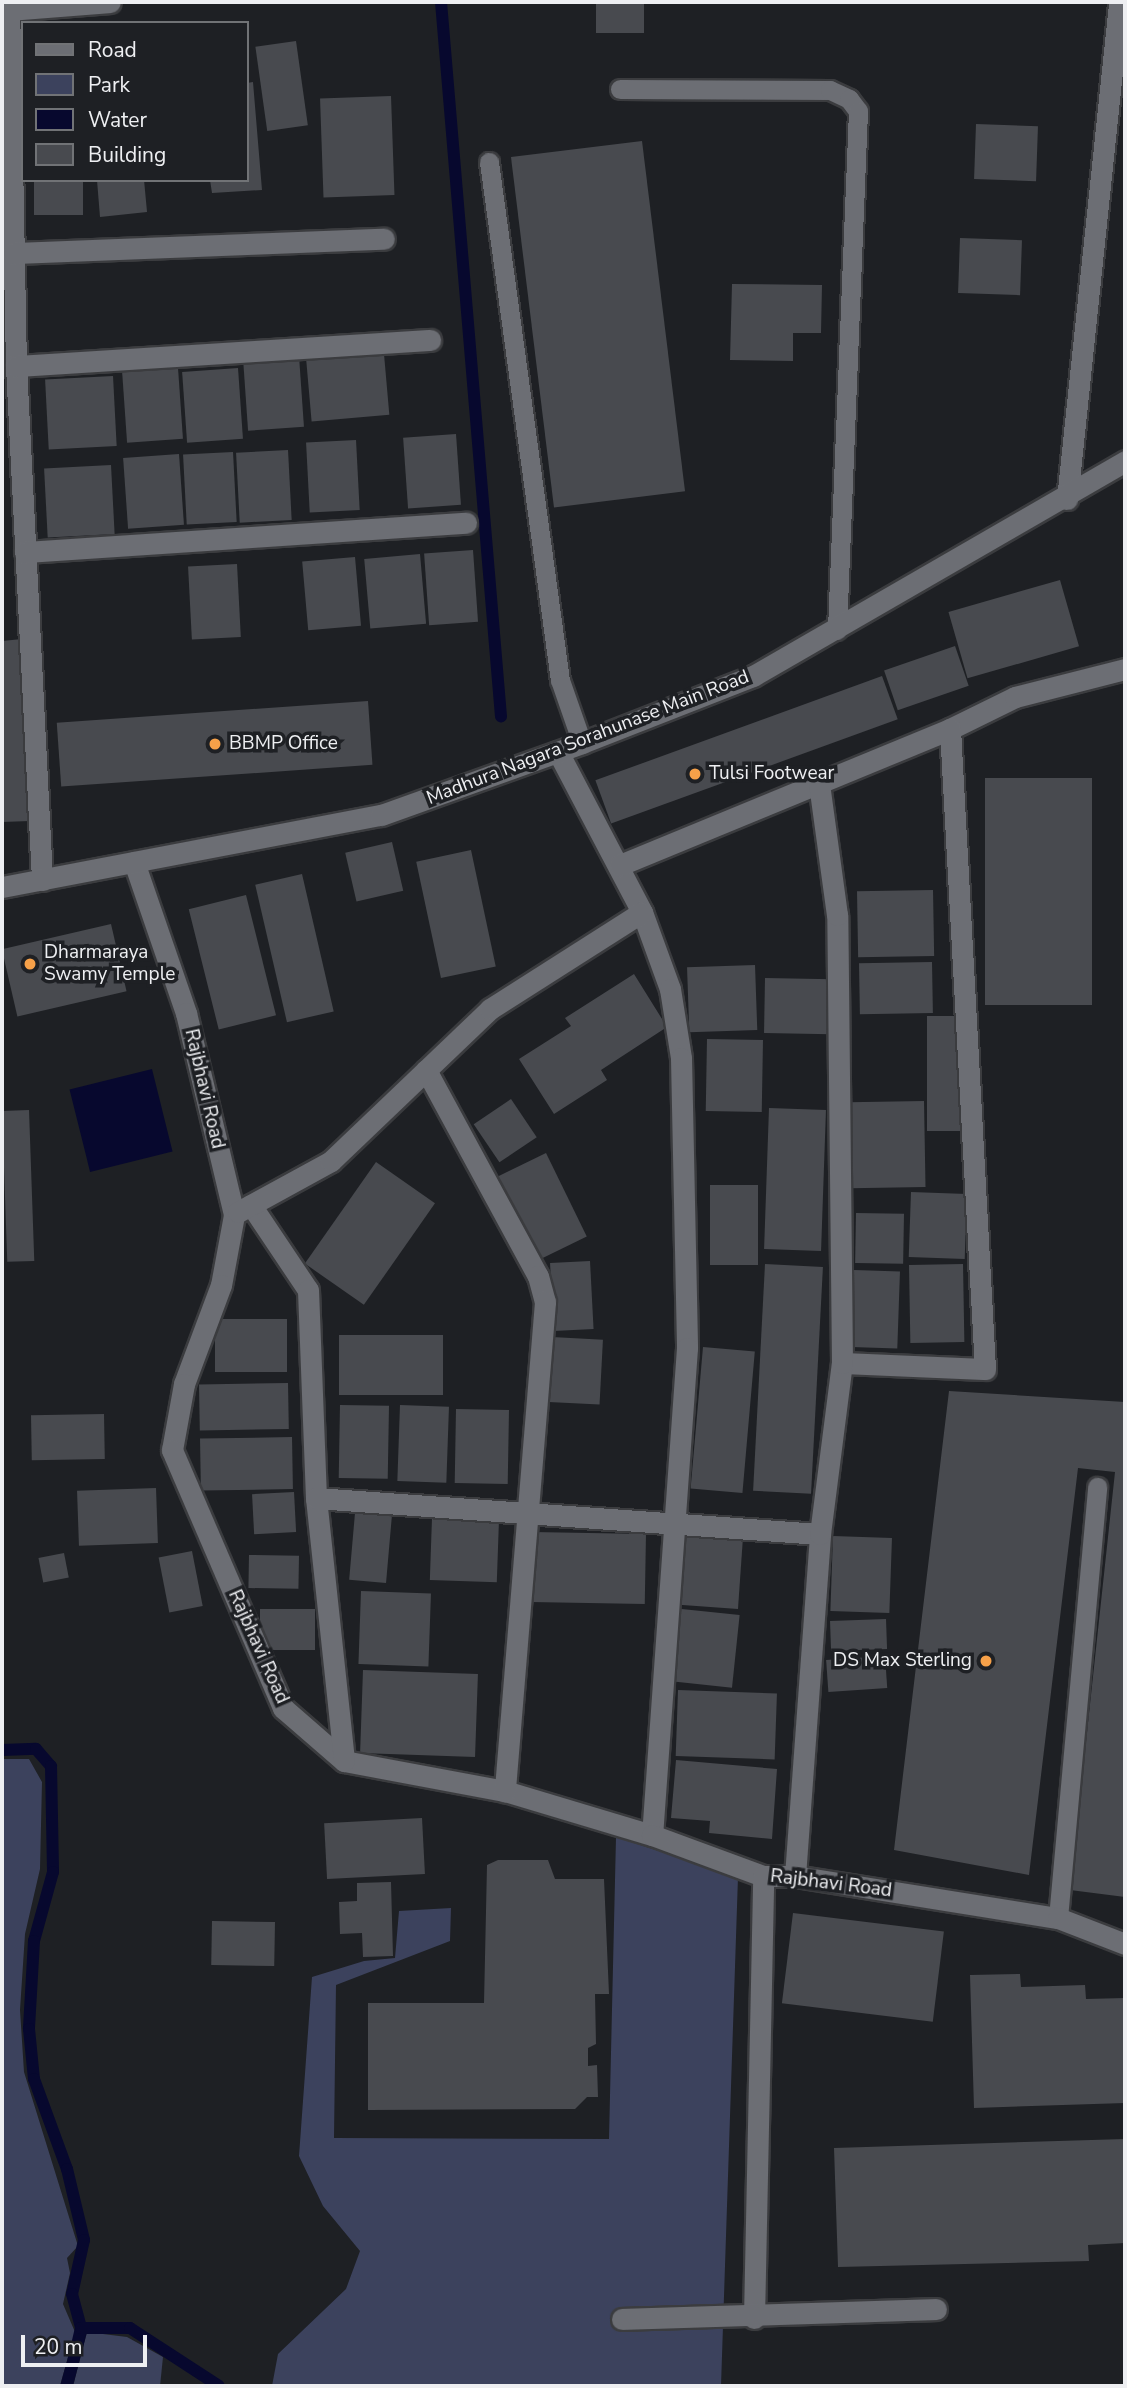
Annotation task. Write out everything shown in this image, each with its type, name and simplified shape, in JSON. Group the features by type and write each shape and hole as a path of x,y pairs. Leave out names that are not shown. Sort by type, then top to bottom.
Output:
{"street":[{"path":"42,880 16,366 9,6 110,2"},
{"path":"1067,499 1119,2"},
{"path":"13,253 384,239"},
{"path":"16,366 430,340"},
{"name":"Madhura Nagara Sorahunase Main Road","path":"2,887 382,816 582,743 753,676 1067,499 1125,461"},
{"path":"25,552 466,523"},
{"path":"620,865 950,730 1039,688 1125,669"},
{"path":"842,1363 985,1369 950,730"},
{"path":"558,752 620,865 642,912 670,989 681,1058 687,1348 652,1835"},
{"path":"795,1876 820,1534 842,1363 837,915 819,784"},
{"name":"Rajbhavi Road","path":"134,862 186,1013 242,1210 221,1285 184,1384 172,1450 283,1708 344,1761 505,1791 652,1835 763,1877 795,1876 1058,1918 1125,1944"},
{"path":"344,1761 317,1498 308,1290 242,1210 331,1161 490,1009 642,912"},
{"path":"426,1070 543,1290 505,1791"},
{"path":"317,1498 527,1514 674,1521 820,1534"},
{"path":"754,2318 763,1877"},
{"path":"622,2319 754,2318 936,2309"}],"lane":[{"path":"620,89 830,90 849,99 858,111 837,630"},
{"path":"489,162 560,680 582,743"},
{"path":"1058,1918 1097,1488"}],"green space":[{"path":"2,1759 29,1759 42,1782 40,1869 25,1934 20,2010 24,2072 78,2246 67,2258 70,2273 63,2304 75,2332 60,2386 2,2386"},
{"path":"616,1837 738,1877 721,2386 272,2386 278,2354 346,2289 360,2251 323,2206 299,2156 312,1977 364,1961 395,1958 399,1911 451,1908 450,1941 336,1985 334,2138 609,2139"},
{"path":"87,2332 127,2337 163,2357 160,2386 73,2386"}],"water":[{"path":"152,1069 173,1151 90,1172 70,1090"},
{"path":"75,2332 87,2332 73,2386 60,2386"}],"building":[{"path":"596,2 644,2 644,33 596,33"},
{"path":"296,41 308,125 267,131 255,47"},
{"path":"253,82 262,190 212,193 210,182 248,182 248,83"},
{"path":"391,96 394,195 323,197 320,98"},
{"path":"976,124 1038,126 1036,181 974,179"},
{"path":"642,141 685,491 554,507 511,157"},
{"path":"34,182 83,182 83,215 34,215"},
{"path":"97,182 144,182 147,212 100,217"},
{"path":"960,238 1022,240 1020,295 958,293"},
{"path":"732,284 822,285 821,333 793,333 793,361 730,360"},
{"path":"384,354 389,415 312,422 306,361"},
{"path":"299,356 304,427 248,431 243,360"},
{"path":"178,368 183,439 127,443 122,372"},
{"path":"238,368 243,439 187,443 182,372"},
{"path":"113,376 117,446 49,449 45,380"},
{"path":"456,434 461,505 408,509 403,438"},
{"path":"356,440 360,510 310,513 306,443"},
{"path":"288,450 292,520 240,523 236,453"},
{"path":"233,452 237,522 187,525 183,455"},
{"path":"179,454 184,525 128,529 123,458"},
{"path":"111,465 115,534 48,537 44,469"},
{"path":"473,550 478,622 429,625 424,553"},
{"path":"420,554 426,624 370,629 364,559"},
{"path":"355,557 361,626 308,630 302,562"},
{"path":"237,564 241,637 192,639 188,567"},
{"path":"1060,580 1079,646 968,678 948,612"},
{"path":"22,639 30,821 2,822 2,641"},
{"path":"955,646 969,686 898,710 884,670"},
{"path":"882,676 898,719 611,824 595,780"},
{"name":"BBMP Office","path":"368,701 372,765 61,787 57,723"},
{"path":"985,778 1092,778 1092,1005 985,1005"},
{"path":"392,842 403,891 356,902 345,853"},
{"path":"471,850 496,966 441,978 416,862"},
{"path":"302,874 334,1011 287,1022 255,885"},
{"path":"933,890 934,956 858,957 857,891"},
{"path":"246,895 276,1015 219,1030 189,909"},
{"path":"111,924 127,991 17,1016 2,949"},
{"path":"932,962 933,1013 860,1014 859,963"},
{"path":"755,965 757,1030 689,1032 687,967"},
{"path":"634,974 667,1027 601,1070 607,1080 554,1114 519,1059 571,1026 565,1018"},
{"path":"765,978 832,979 831,1034 764,1033"},
{"path":"927,1016 963,1016 963,1131 927,1131"},
{"path":"707,1039 763,1040 762,1112 706,1111"},
{"path":"511,1099 537,1137 499,1162 474,1124"},
{"path":"924,1101 926,1187 851,1188 849,1102"},
{"path":"769,1108 826,1110 821,1251 764,1249"},
{"path":"29,1110 34,1261 7,1262 2,1111"},
{"path":"546,1153 587,1237 536,1262 495,1178"},
{"path":"376,1162 435,1203 364,1305 305,1264"},
{"path":"710,1185 758,1185 758,1265 710,1265"},
{"path":"911,1192 967,1194 965,1259 909,1257"},
{"path":"856,1213 904,1214 903,1264 855,1263"},
{"path":"590,1261 594,1329 554,1331 550,1263"},
{"path":"765,1264 823,1267 811,1494 753,1491"},
{"path":"963,1264 964,1342 910,1343 909,1265"},
{"path":"854,1270 900,1272 897,1349 851,1347"},
{"path":"215,1319 287,1319 287,1372 215,1372"},
{"path":"339,1335 443,1335 443,1395 339,1395"},
{"path":"552,1337 603,1340 600,1405 549,1402"},
{"path":"703,1347 755,1352 742,1493 691,1488"},
{"path":"288,1383 289,1429 200,1431 199,1385"},
{"name":"DS Max Sterling","path":"949,1391 1125,1402 1125,1897 1070,1890 1115,1472 1078,1468 1029,1875 894,1850"},
{"path":"340,1405 389,1406 388,1479 339,1478"},
{"path":"400,1405 449,1407 446,1483 397,1481"},
{"path":"456,1409 509,1410 508,1484 455,1483"},
{"path":"104,1414 105,1459 32,1460 31,1415"},
{"path":"292,1437 293,1489 201,1491 200,1439"},
{"path":"156,1488 158,1543 79,1546 77,1491"},
{"path":"294,1492 296,1532 254,1534 252,1494"},
{"path":"355,1513 392,1516 386,1583 349,1580"},
{"path":"432,1518 499,1520 497,1582 430,1580"},
{"path":"532,1532 646,1534 645,1604 531,1602"},
{"path":"684,1535 743,1539 738,1609 679,1605"},
{"path":"833,1536 892,1538 889,1613 830,1611"},
{"path":"192,1551 203,1606 169,1612 159,1557"},
{"path":"64,1553 69,1578 43,1583 38,1558"},
{"path":"249,1555 299,1556 298,1589 248,1588"},
{"path":"361,1591 431,1593 428,1666 358,1664"},
{"path":"672,1608 740,1615 732,1688 664,1681"},
{"path":"260,1609 315,1609 315,1650 260,1650"},
{"path":"886,1619 887,1649 831,1651 830,1621"},
{"path":"885,1656 887,1688 828,1692 826,1660"},
{"path":"363,1670 478,1674 475,1757 360,1753"},
{"path":"678,1690 777,1693 775,1759 676,1756"},
{"path":"676,1760 777,1769 772,1839 709,1833 710,1821 671,1818"},
{"path":"422,1818 425,1874 327,1879 324,1823"},
{"path":"498,1860 548,1860 555,1879 604,1879 609,1994 595,1994 596,2044 588,2048 588,2066 597,2065 598,2097 587,2097 575,2109 368,2110 368,2003 484,2003 487,1865"},
{"path":"391,1882 393,1956 363,1957 362,1933 340,1934 339,1902 357,1901 357,1883"},
{"path":"793,1913 944,1932 933,2022 782,2003"},
{"path":"212,1921 275,1922 274,1966 211,1965"},
{"path":"1020,1974 1021,1987 1085,1985 1086,1999 1125,1998 1125,2103 974,2108 970,1975"},
{"path":"1125,2139 1125,2243 1088,2245 1089,2261 838,2267 834,2148"}],"waterway":[{"path":"441,2 501,716"},
{"path":"2,1750 36,1749 51,1766 53,1872 34,1941 29,2029 34,2079 67,2169 84,2240 72,2294 81,2328 76,2349"},
{"path":"81,2328 130,2328 219,2386"}],"place":[{"name":"BBMP Office","path":"215,744"},
{"name":"Tulsi Footwear","path":"695,774"},
{"name":"Dharmaraya Swamy Temple","path":"30,964"},
{"name":"DS Max Sterling","path":"986,1661"}]}
